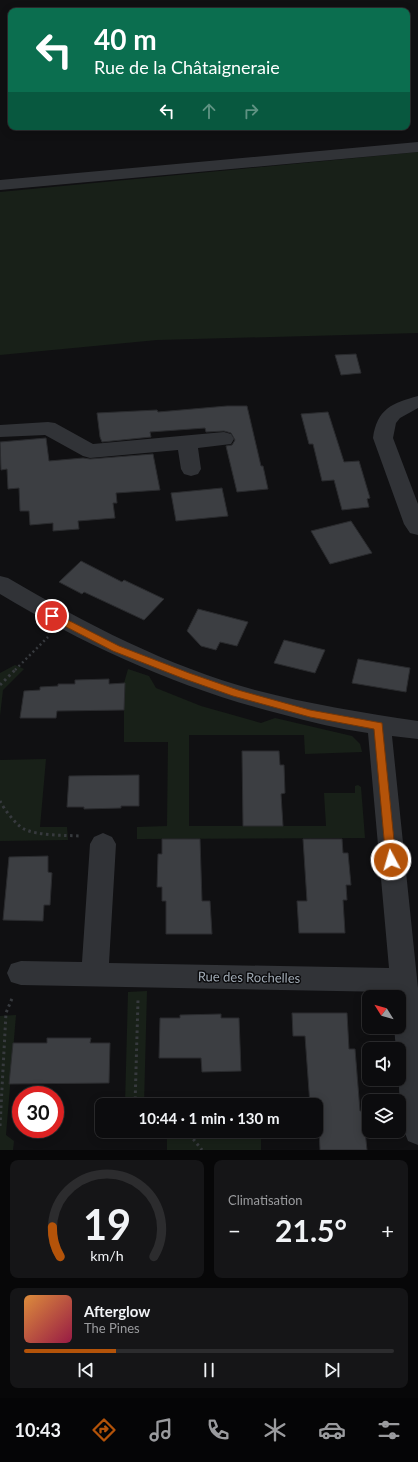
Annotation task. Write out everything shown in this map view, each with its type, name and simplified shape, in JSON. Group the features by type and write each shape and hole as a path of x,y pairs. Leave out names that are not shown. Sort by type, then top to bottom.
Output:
{"street":[{"path":"0,185 418,147"},
{"path":"418,402 407,404 392,413 384,426 383,438 414,524 418,528"},
{"path":"0,431 48,428 90,451 224,439"},
{"path":"187,443 192,469"},
{"path":"0,584 40,609 116,648 185,675 250,697 310,714 379,726 418,730"},
{"path":"379,726 418,1124"},
{"path":"95,974 103,844"},
{"name":"Rue des Rochelles","path":"21,973 403,980"}],"path":[{"path":"0,685 64,622"},
{"path":"0,801 4,809 23,829 33,832 75,834 103,844"},
{"path":"0,1126 6,1014 21,973"},
{"path":"135,1098 138,995"},
{"path":"190,1138 194,1140 202,1150"}],"shaded area":[{"path":"418,152 418,333 157,340 0,355 0,192"},
{"path":"15,665 24,669 3,690 0,716 0,673"},
{"path":"128,669 149,676 156,688 201,706 261,723 275,718 352,736 360,744 362,752 305,754 304,735 189,735 189,826 326,826 324,793 355,793 355,786 358,785 361,787 365,838 137,839 137,827 167,826 168,742 124,742 124,683"},
{"path":"46,759 40,827 67,827 68,840 0,841 0,760"},
{"path":"147,991 144,1098 125,1098 128,992"},
{"path":"16,1015 6,1135 14,1141 13,1150 0,1150 0,1016"},
{"path":"167,1138 261,1138 261,1150 167,1150"}],"building":[{"path":"356,354 361,373 341,375 335,355"},
{"path":"227,406 247,406 268,489 237,492 226,446 232,445 235,440 231,433 224,431 206,432 205,428 150,432 151,437 102,442 100,437 97,413 157,410 158,412"},
{"path":"328,412 344,462 359,461 370,498 367,499 369,507 342,510 334,480 322,481 313,444 309,444 301,414"},
{"path":"46,438 49,461 153,454 160,490 116,493 117,503 113,503 115,518 78,521 79,529 53,531 53,523 30,525 29,511 20,511 19,488 8,489 7,469 1,470 0,442"},
{"path":"222,488 228,516 176,521 171,493"},
{"path":"351,521 372,553 330,564 311,531"},
{"path":"81,561 122,582 124,580 164,599 144,620 84,592 82,594 59,582"},
{"path":"198,609 248,622 237,646 220,642 216,650 201,646 187,631"},
{"path":"284,640 325,650 315,673 274,663"},
{"path":"358,659 410,668 406,692 352,683"},
{"path":"109,679 109,684 125,683 124,710 57,711 56,718 20,718 24,691 40,690 40,687 58,686 58,684 75,684 75,680"},
{"path":"242,751 279,751 280,765 284,765 285,793 281,794 283,826 243,826"},
{"path":"139,775 139,806 84,809 84,807 67,807 69,776"},
{"path":"162,839 200,839 202,901 210,901 212,934 166,934 166,901 162,901 162,887 157,887 158,854 162,854"},
{"path":"303,839 342,839 343,853 348,853 351,885 346,885 347,900 343,900 345,933 299,933 297,901 307,901"},
{"path":"48,856 48,872 52,873 50,905 44,905 43,921 3,920 9,857"},
{"path":"292,1013 347,1013 349,1049 355,1049 360,1111 362,1111 362,1138 366,1138 367,1150 320,1150 319,1138 323,1138 323,1098 309,1098 305,1036 293,1036"},
{"path":"221,1014 221,1018 239,1018 241,1071 202,1072 201,1058 159,1058 160,1018 180,1018 180,1015"},
{"path":"47,1038 91,1038 90,1043 110,1043 109,1083 9,1084 13,1043 47,1043"}],"route":[{"path":"52,616 116,648 185,675 237,693 310,714 379,726 391,860"}]}
